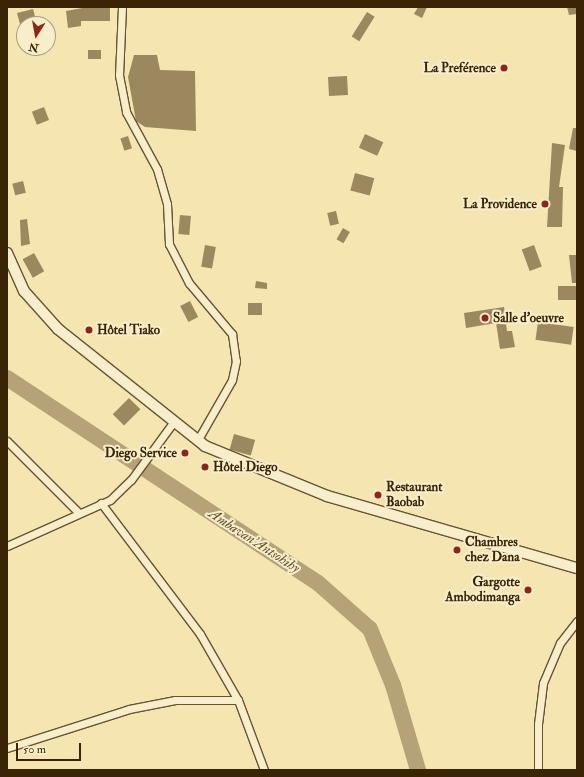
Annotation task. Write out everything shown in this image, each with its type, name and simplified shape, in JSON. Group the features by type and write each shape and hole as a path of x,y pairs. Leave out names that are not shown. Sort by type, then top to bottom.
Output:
{"main road":[{"path":"7,253 24,291 58,329 172,424 197,441 236,461 327,496 577,568"}],"street":[{"path":"122,7 119,75 126,112 157,169 167,204 169,244 189,283 232,334 236,361 232,380 197,441"},
{"path":"7,546 78,512 102,503 131,480 172,424"},
{"path":"7,441 78,512"},
{"path":"102,503 200,634 238,700 264,770"},
{"path":"538,770 538,724 543,683 560,643 577,621"},
{"path":"7,748 129,709 175,700 238,700"}],"building":[{"path":"88,7 110,7 110,21 81,21 81,26 68,28 66,11"},
{"path":"418,7 427,7 422,18 414,14"},
{"path":"567,7 577,7 577,14 569,15"},
{"path":"33,9 35,16 18,16 17,13"},
{"path":"367,12 375,17 359,41 352,37"},
{"path":"88,50 101,50 101,59 88,59"},
{"path":"134,55 157,55 160,70 195,71 196,131 145,127 136,121 128,77"},
{"path":"347,76 348,95 329,96 328,77"},
{"path":"44,107 49,120 37,125 32,112"},
{"path":"573,128 577,128 577,151 569,149"},
{"path":"365,134 383,142 377,156 359,148"},
{"path":"128,136 132,148 124,151 120,138"},
{"path":"552,143 565,145 559,187 563,187 562,227 547,227"},
{"path":"355,173 374,178 370,196 350,190"},
{"path":"23,181 26,193 15,195 12,184"},
{"path":"336,211 339,224 330,226 327,213"},
{"path":"180,215 191,216 189,235 178,234"},
{"path":"27,219 30,244 21,246 20,220"},
{"path":"343,228 350,232 343,243 336,239"},
{"path":"205,245 216,247 212,269 201,267"},
{"path":"534,245 542,267 530,271 522,249"},
{"path":"34,253 44,271 33,278 23,259"},
{"path":"569,255 577,255 577,283 572,283"},
{"path":"256,281 267,283 267,289 255,288"},
{"path":"558,286 577,286 577,300 558,300"},
{"path":"190,301 198,317 188,322 180,306"},
{"path":"248,303 262,303 262,315 248,315"},
{"name":"Salle d'oeuvre","path":"504,307 507,331 512,331 515,347 500,349 496,323 466,328 464,313"},
{"path":"538,322 574,327 571,345 535,340"},
{"path":"129,398 140,409 124,426 113,414"},
{"path":"234,434 255,440 251,455 230,449"}],"waterway":[{"name":"Ambavan'Antsohihy","path":"7,378 318,583 370,629 393,685 418,770"}],"place":[{"name":"La Preférence","path":"504,68"},
{"name":"La Providence","path":"545,204"},
{"name":"Salle d'oeuvre","path":"485,318"},
{"name":"Hôtel Tiako","path":"89,330"},
{"name":"Diego Service","path":"185,453"},
{"name":"Hôtel Diego","path":"205,467"},
{"name":"Restaurant Baobab","path":"378,495"},
{"name":"Chambres chez Dana","path":"457,550"},
{"name":"Gargotte Ambodimanga","path":"528,590"}]}
